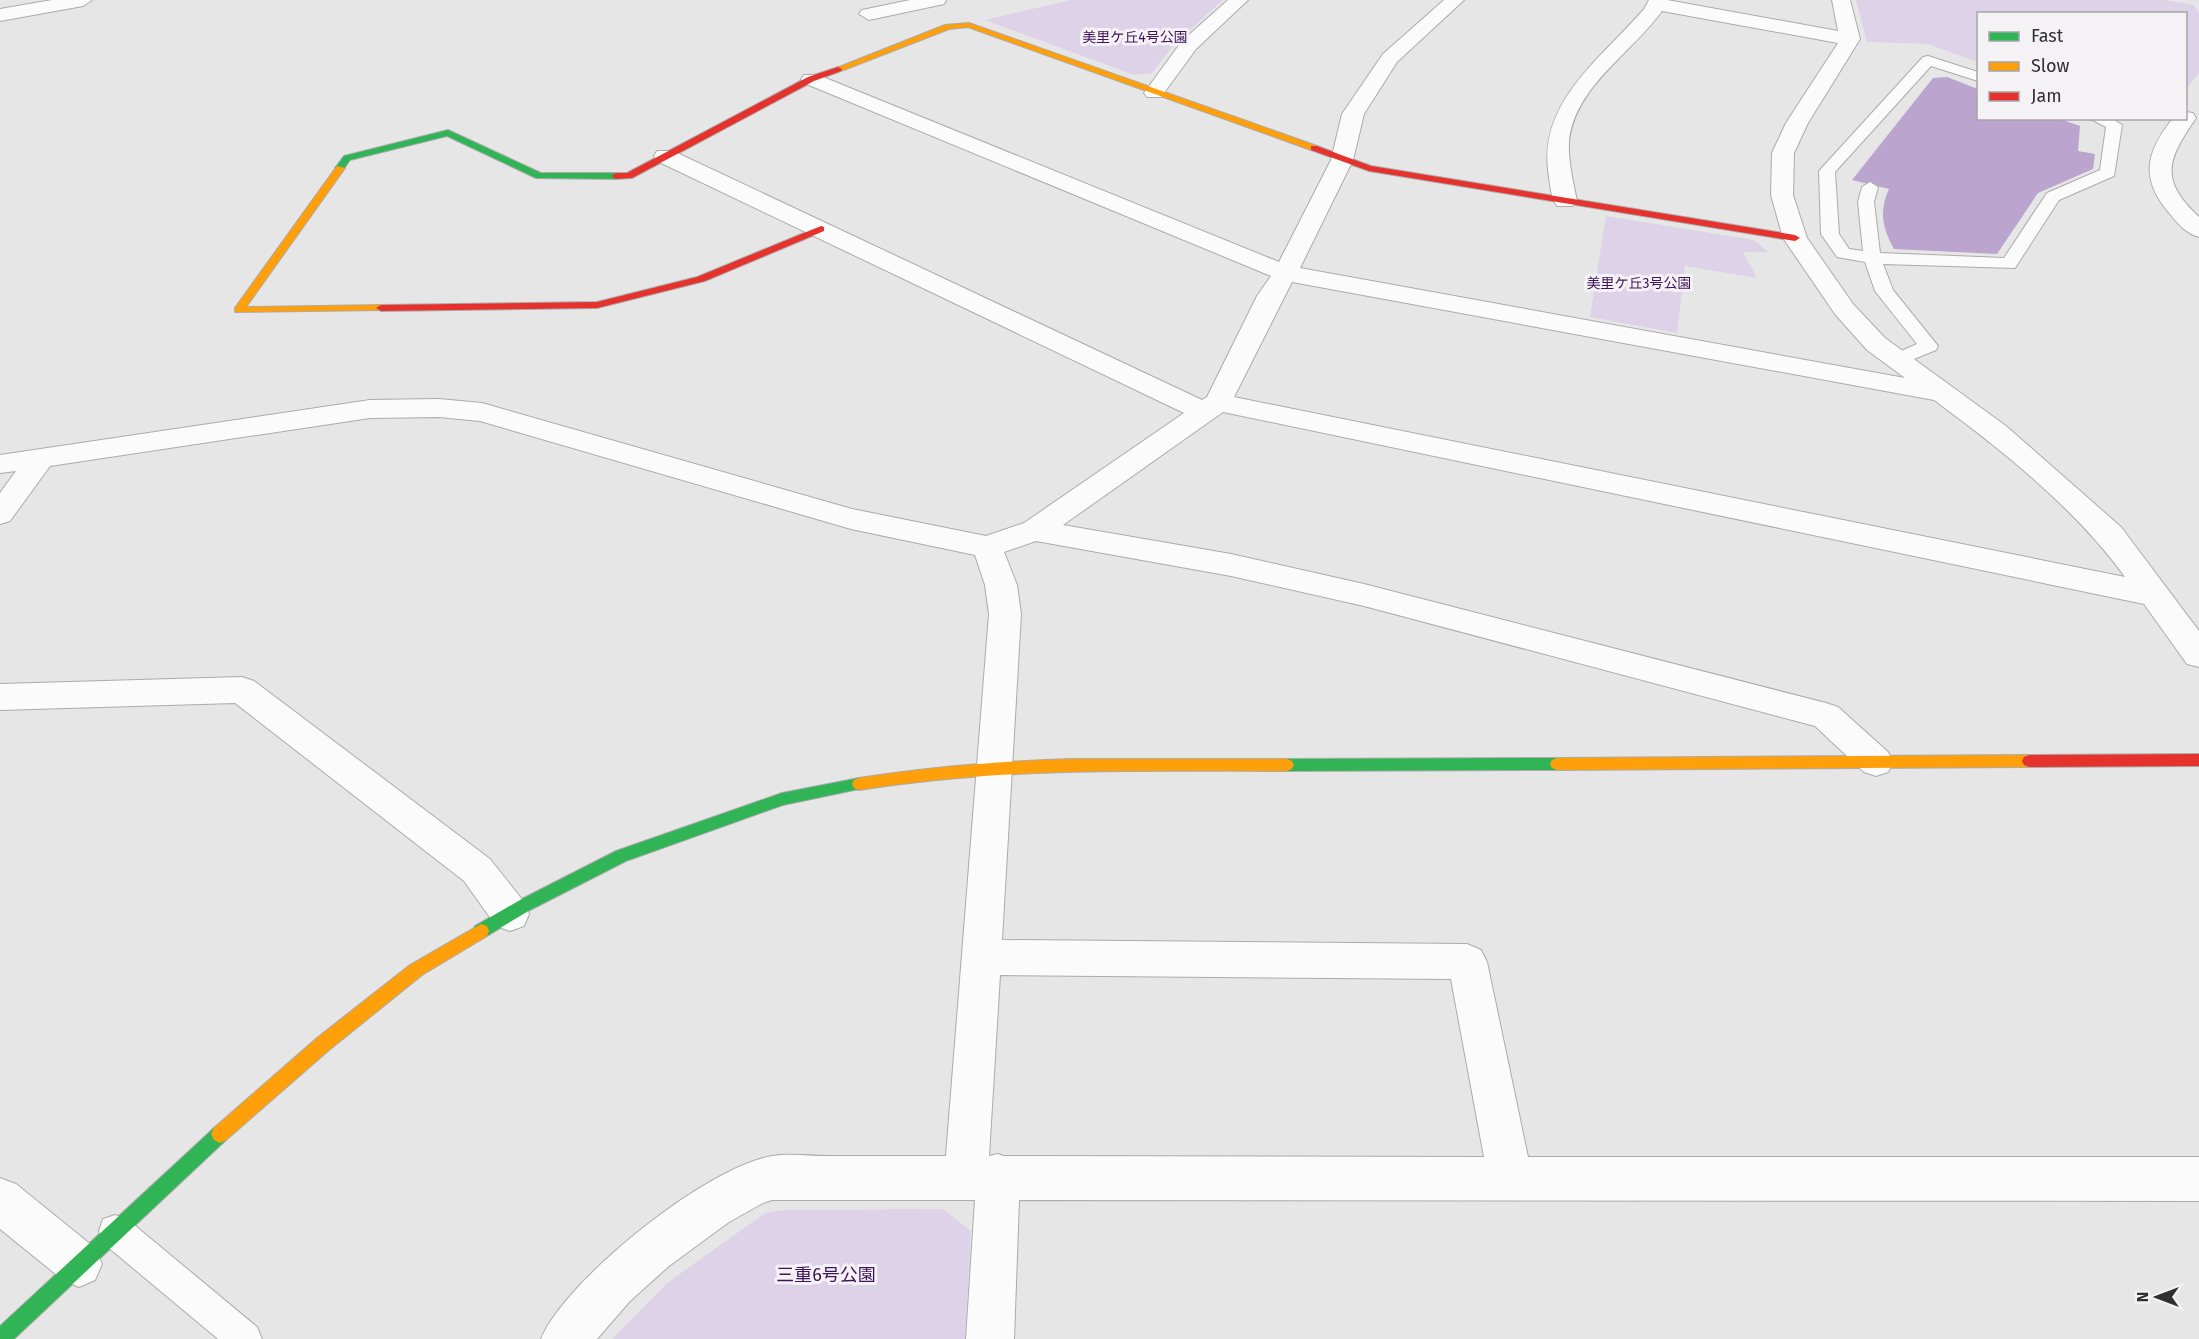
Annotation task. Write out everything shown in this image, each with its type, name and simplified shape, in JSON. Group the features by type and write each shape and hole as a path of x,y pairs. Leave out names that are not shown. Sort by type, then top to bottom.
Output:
{"street":[{"path":"0,15 83,0"},
{"path":"868,14 937,0"},
{"path":"1154,93 1189,45 1239,0"},
{"path":"0,465 370,409 461,409 482,412 851,519 987,547 1035,530 1211,407 1270,296 1285,273 1342,160 1353,114 1390,58 1455,0"},
{"path":"1841,0 1850,39 1797,123 1783,153 1782,195 1794,238 1844,309 1876,344 1996,432 2110,534 2199,655"},
{"path":"1564,201 1558,161 1558,142 1560,130 1571,105 1657,2 1850,39"},
{"path":"821,229 701,279 597,305 239,310 347,158 448,134 539,176 629,176 811,79 948,27 969,25 1369,168 1794,238"},
{"path":"811,79 1285,273 1943,393"},
{"path":"2187,116 2199,103"},
{"path":"2183,120 2168,136 2161,159 2161,177 2168,198 2199,230"},
{"path":"665,156 1211,407 2157,595"},
{"path":"0,514 40,459"},
{"path":"1035,530 1231,565 1364,595 1826,716 1876,762"},
{"path":"987,547 1001,585 1005,614 982,957 982,1176 990,1339"},
{"path":"0,697 242,690 477,870 510,914"},
{"path":"0,1339 323,1044 416,969 510,914 621,856 782,799 902,776 995,767 2199,760"},
{"path":"982,957 1467,962 1510,1177"},
{"path":"565,1339 622,1276 701,1214 757,1182 772,1178 982,1176 2199,1179"},
{"path":"0,1200 80,1264"}],"lane":[{"path":"1977,77 1928,60 1827,171 1830,234 1843,253 1872,258 2009,264 2053,197 2108,173 2114,125 2101,120"},
{"path":"1870,187 1866,202 1872,258 1884,291 1929,346 1897,360"},
{"path":"115,1232 245,1339"}],"green space":[{"name":"美里ケ丘4号公園","path":"1071,0 1223,0 1175,43 1152,73 1134,75 985,20"},
{"path":"1856,0 2165,0 2194,5 2199,13 2199,73 2187,88 2187,12 1977,12 1977,62 1928,44 1867,42"},
{"name":"美里ケ丘3号公園","path":"1606,216 1754,240 1768,252 1743,252 1757,278 1685,266 1677,333 1590,317"},
{"name":"三重6号公園","path":"943,1209 971,1231 965,1339 612,1339 667,1283 765,1213 786,1210"}],"shaded area":[{"path":"1947,77 1977,89 1977,120 2063,120 2080,126 2078,151 2095,154 2093,169 2038,193 1997,254 1894,249 1883,219 1889,189 1852,180 1933,78"}],"traffic: fast":[{"path":"340,168 347,158 448,133 539,176 616,176"},
{"path":"1287,765 1557,764"},
{"path":"481,931 525,905 621,856 782,799 859,784"},
{"path":"0,1339 220,1134"}],"traffic: slow":[{"path":"838,69 948,27 969,25 1314,148"},
{"path":"340,168 239,310 381,308"},
{"path":"1557,764 2029,761"},
{"path":"859,784 912,775 1019,766 1287,765"},
{"path":"220,1134 323,1044 416,970 481,931"}],"traffic: jam":[{"path":"616,176 629,176 811,79 838,69"},
{"path":"1314,148 1369,168 1795,238"},
{"path":"381,308 597,305 701,279 821,229"},
{"path":"2029,761 2199,760"}]}
